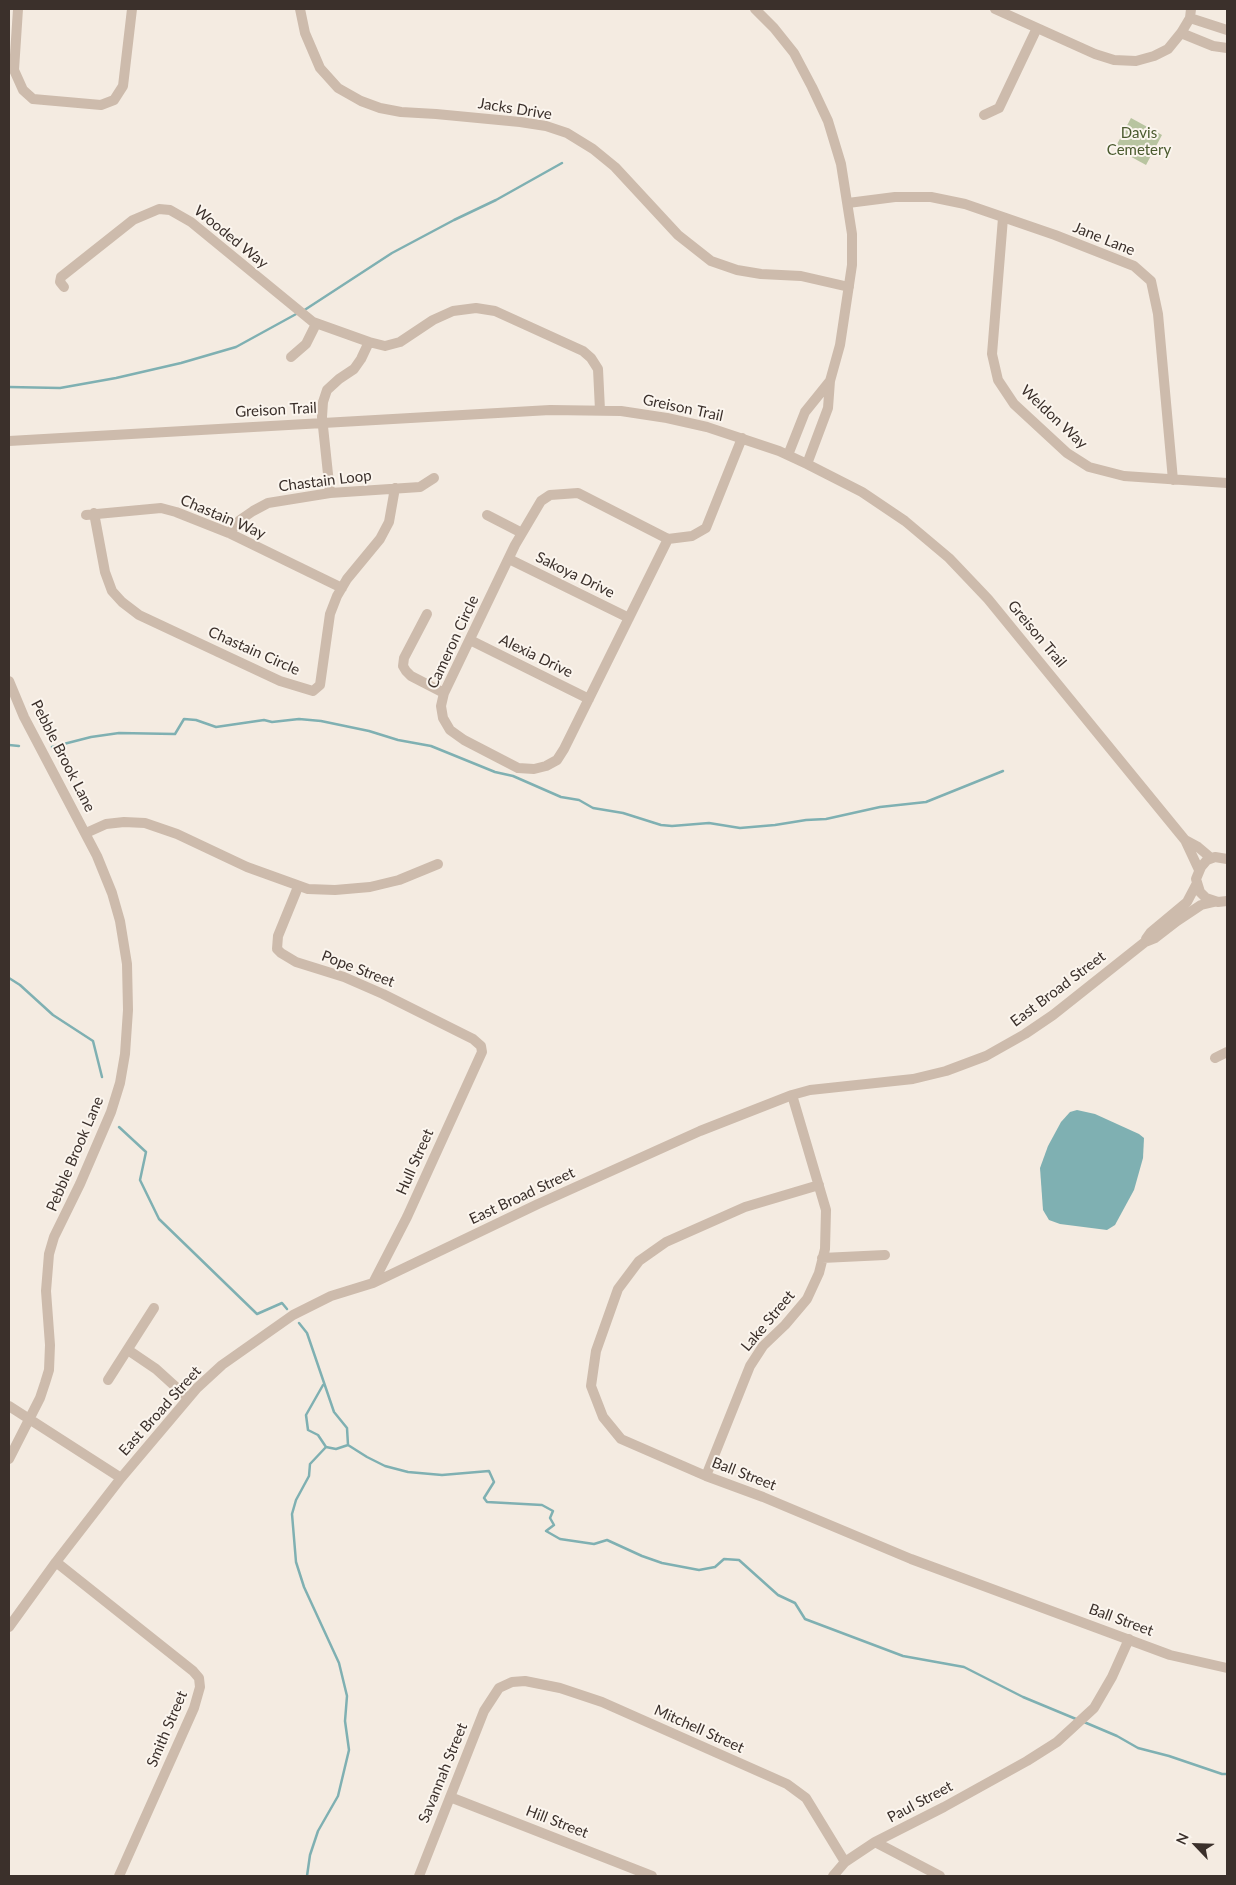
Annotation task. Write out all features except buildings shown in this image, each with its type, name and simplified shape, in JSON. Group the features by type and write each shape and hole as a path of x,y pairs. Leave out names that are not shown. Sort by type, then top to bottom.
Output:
{"street":[{"path":"18,9 14,70 23,90 33,99 101,105 114,100 123,86 132,9"},
{"name":"Jacks Drive","path":"300,9 305,33 320,68 338,88 361,101 380,108 401,112 546,126 567,134 593,149 615,167 678,235 710,261 753,272 801,276 849,287"},
{"path":"755,9 774,28 794,53 812,87 828,121 841,164 848,203 852,257 840,345 830,381 828,408 807,464"},
{"path":"995,9 1095,54 1114,60 1136,61 1154,56 1168,49 1181,33 1190,13 1227,30"},
{"path":"984,115 999,108 1036,28"},
{"path":"1181,33 1213,46 1227,48"},
{"name":"Jane Lane","path":"848,203 896,197 931,197 965,204 1055,235 1134,266 1151,281 1158,314 1173,480"},
{"name":"Wooded Way","path":"64,287 60,282 61,277 133,220 159,209 170,210 191,222 316,324 385,346 400,342 433,320 453,311 476,308 495,311 583,351 591,358 598,369 600,410"},
{"name":"Weldon Way","path":"1003,218 992,354 998,380 1014,404 1066,453 1090,467 1124,476 1227,483"},
{"path":"291,357 306,344 316,324"},
{"path":"330,493 322,411 327,390 354,369 362,359 369,342"},
{"path":"788,455 805,412 830,381"},
{"name":"Greison Trail","path":"9,441 550,410 620,411 667,418 742,438 788,455 862,492 905,521 949,558 1020,636 1185,840 1199,870"},
{"path":"668,539 692,536 706,528 742,438"},
{"name":"Chastain Loop","path":"229,533 252,510 268,503 330,493 420,487 434,478"},
{"name":"Chastain Circle","path":"90,514 105,572 112,591 122,602 139,615 280,681 313,691 320,685 330,614 342,588 380,539 389,522 395,488"},
{"name":"Cameron Circle","path":"578,493 668,539 564,749 556,760 546,766 534,769 518,768 464,740 450,730 443,718 444,693 522,533 541,501 550,495 578,493"},
{"name":"Chastain Way","path":"90,514 160,508 176,512 229,533 342,588"},
{"path":"487,515 522,533"},
{"name":"Sakoya Drive","path":"509,559 629,618"},
{"path":"426,614 404,658 403,666 411,676 444,693"},
{"name":"Alexia Drive","path":"470,640 589,699"},
{"name":"Pebble Brook Lane","path":"9,681 24,716 86,833 112,892 127,964 128,1010 125,1054 120,1082 104,1130 51,1245 46,1265 50,1346 49,1370 40,1398 9,1458"},
{"path":"86,833 106,824 124,822 146,823 177,834 247,867 308,889 335,890 370,887 399,880 438,864"},
{"name":"Greison Trail","path":"1185,840 1198,847 1211,858"},
{"path":"1199,870 1211,858 1226,857"},
{"name":"East Broad Street","path":"1145,942 1151,932 1187,902 1197,883 1199,870"},
{"name":"East Broad Street","path":"1197,883 1203,895 1223,902"},
{"name":"Pope Street","path":"298,886 278,936 277,949 281,953 296,962 344,977 383,994 473,1039 481,1046 482,1052"},
{"name":"East Broad Street","path":"9,1627 121,1478 188,1398 222,1365 293,1315 331,1296 373,1283 538,1204 700,1131 792,1095 810,1090 913,1079 945,1072 986,1056 1025,1034 1053,1015 1145,942 1155,938 1176,921 1201,905 1223,902"},
{"name":"Hull Street","path":"373,1283 407,1217 482,1052"},
{"path":"1216,1058 1227,1052"},
{"name":"Lake Street","path":"706,1476 750,1366 763,1346 785,1326 807,1298 819,1272 826,1229 826,1210 792,1095"},
{"name":"Ball Street","path":"819,1185 745,1207 666,1242 639,1261 618,1289 596,1351 591,1386 604,1417 621,1439 706,1476 763,1497 911,1559 1170,1655 1227,1668"},
{"path":"822,1258 885,1255"},
{"path":"108,1380 154,1308"},
{"path":"128,1350 156,1369 188,1398"},
{"path":"9,1406 121,1478"},
{"name":"Smith Street","path":"56,1562 193,1671 198,1678 200,1687 194,1708 119,1876"},
{"name":"Paul Street","path":"833,1876 845,1862 875,1842 1028,1761 1056,1742 1094,1708 1112,1677 1129,1639"},
{"name":"Mitchell Street","path":"504,1686 512,1682 525,1680 602,1702 787,1784 806,1798 845,1862"},
{"name":"Savannah Street","path":"419,1876 484,1711 499,1688 504,1686"},
{"name":"Hill Street","path":"450,1797 628,1872 652,1876"},
{"path":"875,1842 940,1876"}],"green space":[{"name":"Davis Cemetery","path":"1131,118 1162,135 1146,165 1115,148"}],"water":[{"path":"1077,1110 1095,1114 1144,1138 1143,1158 1134,1190 1115,1225 1107,1230 1060,1224 1049,1220 1043,1210 1040,1168 1048,1146 1061,1122 1070,1112"}],"waterway":[{"path":"303,311 392,253 496,200 562,163"},
{"path":"9,387 60,388 116,378 181,363 236,347 298,313"},
{"path":"52,747 91,737 119,733 175,734 184,719 196,720 216,727 264,720 272,722 299,719 321,721 431,746 495,772 513,776 561,797 579,800 593,808 623,813 661,825 709,823 740,828 826,819 880,807 926,802 1003,771"},
{"path":"9,745 19,746"},
{"path":"9,978 20,985 53,1015 93,1041 102,1077"},
{"path":"119,1127 146,1152 140,1180 159,1219 257,1314 282,1303 287,1309"},
{"path":"299,1323 307,1333 334,1412 347,1428 348,1445 367,1457 385,1466 408,1472 442,1475 489,1471 494,1482 484,1498 487,1502 542,1505 553,1511 550,1518 554,1525 546,1531 560,1539 594,1544 607,1540 662,1563 699,1570 715,1567 724,1559 739,1560 778,1595 795,1603 805,1619 903,1656 964,1667 1023,1697 1076,1719"},
{"path":"307,1876 310,1855 318,1831 338,1796 349,1750 345,1721 347,1696 339,1663 304,1587 296,1562 292,1514 296,1500 309,1476 310,1464 326,1447 318,1435 308,1430 306,1415 323,1385"},
{"path":"326,1447 336,1449 348,1445"},
{"path":"1084,1722 1117,1736 1138,1748 1227,1774"}]}
